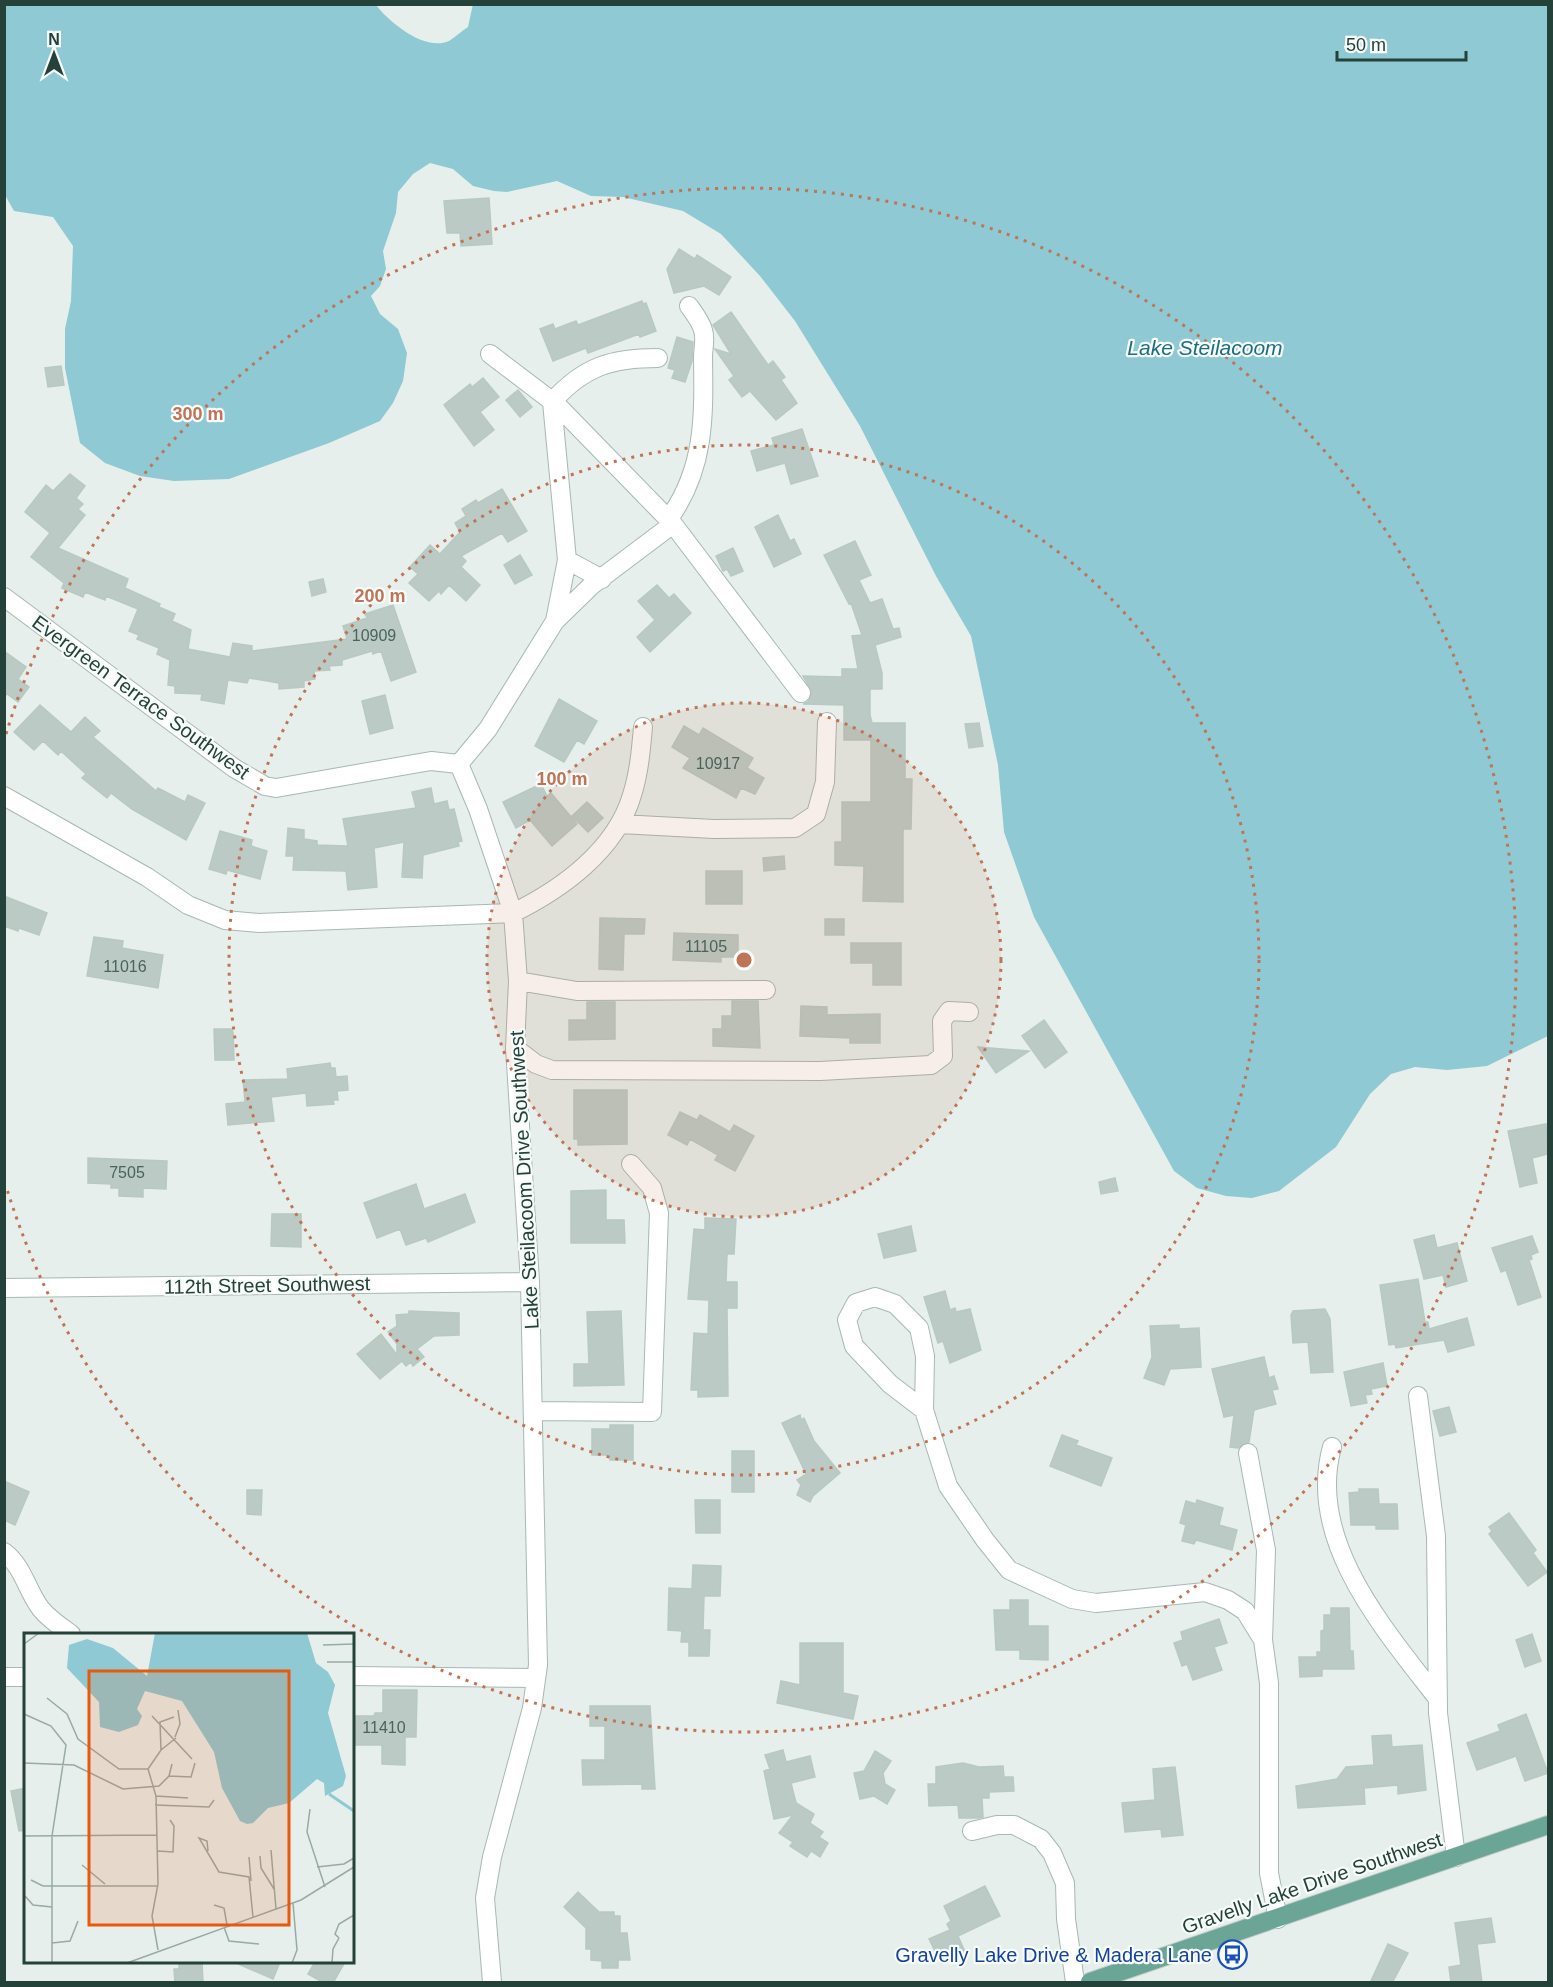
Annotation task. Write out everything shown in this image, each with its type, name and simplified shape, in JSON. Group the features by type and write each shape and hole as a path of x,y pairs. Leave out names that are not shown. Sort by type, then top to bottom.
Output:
{"main road":[{"name":"Gravelly Lake Drive Southwest","path":"1090,1983 1548,1825"}],"street":[{"path":"459,764 489,729 555,621 592,585 670,522 684,498 698,458 704,417 705,340 703,328 689,306"},
{"path":"490,354 552,402 670,522 801,693"},
{"path":"555,621 567,560 552,402 570,382 609,362 658,358"},
{"path":"567,560 602,579"},
{"name":"Evergreen Terrace Southwest","path":"4,597 234,768 265,786 294,787 431,761 459,764"},
{"path":"620,824 714,829 795,828 816,814 825,782 827,722"},
{"path":"4,796 147,877 188,905 225,920 259,923 513,913 542,899 595,856 620,824 632,796 643,727"},
{"name":"Lake Steilacoom Drive Southwest","path":"459,764 478,809 513,913 518,981 515,1048 530,1282 538,1665 532,1708 499,1829 485,1898 492,1983"},
{"path":"518,981 578,991 766,990"},
{"path":"515,1048 536,1064 552,1070 820,1071 931,1065 943,1056 942,1021 949,1011 969,1012"},
{"path":"533,1411 652,1412 659,1213 652,1188 631,1164"},
{"name":"112th Street Southwest","path":"4,1288 530,1282"},
{"path":"924,1410 890,1384 854,1346 847,1320 856,1303 875,1296 895,1304 919,1328 925,1356 924,1410 948,1486 1009,1570 1072,1599 1096,1603 1205,1592 1228,1600 1245,1611 1263,1640"},
{"path":"1418,1396 1436,1536 1438,1699 1456,1857"},
{"path":"1332,1447 1326,1466 1326,1500 1337,1541 1367,1607 1438,1699"},
{"path":"1248,1453 1266,1550 1263,1640 1269,1683 1269,1873 1278,1919"},
{"path":"4,1552 17,1566 42,1609 69,1633"},
{"path":"354,1676 535,1678"},
{"path":"4,1677 24,1677"},
{"path":"972,1831 997,1825 1014,1825 1041,1839 1052,1853 1065,1883 1066,1919 1075,1983"}],"water":[{"name":"Lake Steilacoom","path":"473,4 1548,5 1548,1036 1487,1066 1447,1070 1415,1067 1391,1074 1370,1094 1336,1147 1279,1191 1252,1198 1226,1196 1197,1188 1174,1171 1034,917 1004,832 998,765 971,636 936,576 860,426 795,321 760,276 721,234 683,211 623,197 591,196 557,181 507,192 494,191 473,186 453,169 430,163 413,174 398,192 396,213 383,251 386,269 380,286 371,296 380,314 398,329 407,353 403,381 393,403 380,421 329,443 229,479 174,481 140,476 105,463 80,443 65,368 65,329 71,301 73,246 53,217 14,211 5,195 5,5 376,5 408,34 429,42 440,43 449,41 468,27"}],"building":[{"path":"489,198 492,244 461,246 460,233 447,233 444,201"},
{"path":"679,249 695,259 697,255 731,277 719,295 704,286 674,293 667,269"},
{"path":"642,301 643,304 646,303 656,331 640,337 639,334 588,353 586,348 553,361 540,329 553,324 555,329 576,321 578,325"},
{"path":"731,312 768,365 773,361 785,377 781,380 797,403 776,420 750,391 742,397 729,380 734,376 715,349 731,354 713,325"},
{"path":"677,337 693,342 692,361 685,382 672,378 675,370 668,368"},
{"path":"61,366 64,385 48,387 45,368"},
{"path":"483,378 499,397 480,412 494,430 474,446 444,405 470,384 472,387"},
{"path":"518,390 532,407 520,417 506,400"},
{"path":"802,429 818,476 791,484 785,463 757,471 751,451 774,445 772,438"},
{"path":"70,474 85,486 76,498 83,504 78,509 85,515 58,548 128,579 125,588 160,604 159,607 175,614 172,621 191,630 188,649 230,657 233,643 252,646 252,651 347,639 343,626 367,618 365,614 393,605 416,672 391,681 381,651 373,654 372,651 342,660 342,665 329,666 330,670 314,671 315,679 304,681 304,687 279,689 279,683 249,678 247,683 228,680 224,704 201,700 202,694 175,693 175,686 168,685 170,660 157,654 159,648 137,639 139,635 129,631 138,609 106,596 105,600 85,592 83,597 62,588 64,583 31,557 50,533 25,512 46,485 53,491"},
{"path":"502,489 527,531 508,542 502,533 461,556 466,561 461,567 480,585 466,601 449,585 441,594 439,591 429,601 409,583 418,574 410,567 430,545 440,554 460,532 455,523 466,516 462,509"},
{"path":"778,515 790,541 794,539 801,554 774,567 755,527"},
{"path":"855,541 871,575 859,580 870,603 882,599 893,629 899,628 901,637 875,645 882,673 882,689 870,689 870,715 872,723 905,723 905,779 912,779 911,829 903,829 903,902 863,901 864,866 835,865 835,842 842,842 842,802 871,802 871,740 844,740 844,705 803,704 808,702 812,692 803,676 842,677 842,669 858,669 852,636 862,635 851,603 849,604 824,555"},
{"path":"733,548 743,571 731,576 727,569 723,571 716,556"},
{"path":"520,555 532,575 515,584 504,565"},
{"path":"323,579 326,592 312,596 309,582"},
{"path":"657,585 669,598 674,594 691,613 650,652 637,637 655,620 638,601"},
{"path":"4,651 26,667 18,679 29,687 18,702 7,694 4,697"},
{"path":"385,695 393,728 370,734 362,701"},
{"path":"559,699 597,721 584,744 577,740 564,762 535,746"},
{"path":"40,705 71,732 85,717 100,731 93,737 156,791 158,788 185,802 188,795 205,803 186,840 132,809 111,793 107,798 82,778 86,774 61,751 58,755 43,741 34,750 14,732"},
{"path":"979,723 983,746 969,748 965,724"},
{"path":"684,726 699,735 703,728 753,758 747,768 764,778 755,794 741,788 736,798 683,768 690,758 672,747"},
{"path":"541,784 547,796 551,793 577,824 552,846 530,820 516,828 503,802"},
{"path":"431,788 434,804 447,801 449,810 454,809 462,841 458,842 459,846 423,855 422,878 402,877 404,842 374,848 377,887 348,890 346,871 293,870 294,856 286,856 288,828 304,830 304,839 317,841 317,845 348,846 343,819 416,808 412,792"},
{"path":"587,802 603,818 588,832 572,816"},
{"path":"220,831 252,840 251,846 267,851 260,879 227,870 226,874 209,869"},
{"path":"784,856 785,869 764,871 763,858"},
{"path":"706,871 742,871 742,904 706,904"},
{"path":"4,896 47,913 39,935 4,926"},
{"path":"600,918 645,919 644,934 624,934 623,970 599,969"},
{"path":"825,919 844,919 844,935 825,935"},
{"path":"674,933 738,935 738,957 721,957 721,962 673,960"},
{"path":"94,937 123,941 122,948 163,955 158,988 87,976"},
{"path":"851,943 901,943 901,985 873,985 873,963 851,963"},
{"path":"732,1001 758,1001 760,1048 713,1046 713,1029 722,1029 722,1016 732,1016"},
{"path":"587,1002 615,1002 615,1039 569,1040 569,1020 587,1020"},
{"path":"801,1006 827,1007 827,1015 880,1014 880,1043 850,1043 850,1038 800,1036"},
{"path":"1044,1020 1067,1052 1045,1068 1022,1036"},
{"path":"214,1029 231,1029 233,1032 234,1060 215,1060"},
{"path":"978,1047 1029,1051 996,1073"},
{"path":"330,1063 331,1068 335,1068 336,1077 347,1076 348,1090 337,1091 338,1100 333,1100 334,1104 307,1106 306,1093 271,1097 274,1121 228,1125 226,1104 245,1102 243,1080 288,1079 287,1069"},
{"path":"574,1090 627,1090 627,1144 578,1145 578,1139 574,1139"},
{"path":"680,1112 697,1120 700,1115 730,1132 734,1125 754,1136 735,1171 715,1160 718,1155 690,1139 687,1145 668,1135"},
{"path":"1546,1124 1548,1154 1532,1158 1537,1183 1520,1187 1508,1131"},
{"path":"88,1158 167,1161 166,1189 143,1188 143,1197 119,1196 119,1188 111,1188 111,1184 88,1183"},
{"path":"1115,1178 1118,1191 1101,1194 1099,1182"},
{"path":"416,1184 424,1209 465,1194 475,1222 428,1242 426,1238 406,1245 400,1229 377,1238 364,1203"},
{"path":"606,1190 606,1220 624,1220 625,1243 571,1243 571,1191"},
{"path":"272,1214 301,1214 301,1247 271,1246"},
{"path":"705,1218 736,1219 734,1254 727,1254 726,1282 737,1282 737,1308 727,1308 728,1396 698,1397 698,1390 691,1390 694,1333 708,1334 709,1300 688,1299 694,1229 705,1230"},
{"path":"911,1226 916,1251 884,1258 878,1234"},
{"path":"1434,1235 1437,1248 1457,1243 1467,1281 1446,1287 1443,1275 1424,1279 1414,1240"},
{"path":"1532,1236 1538,1252 1531,1255 1532,1259 1529,1260 1541,1297 1518,1305 1506,1270 1501,1272 1492,1248"},
{"path":"1418,1279 1425,1322 1428,1322 1429,1329 1467,1318 1474,1345 1448,1352 1444,1340 1396,1348 1395,1344 1389,1345 1380,1285"},
{"path":"945,1291 950,1310 955,1308 956,1312 970,1309 981,1350 950,1363 943,1341 938,1343 924,1297"},
{"path":"1325,1309 1330,1319 1333,1372 1311,1373 1308,1342 1293,1343 1291,1315 1293,1311"},
{"path":"409,1311 459,1313 459,1335 434,1336 417,1349 424,1357 413,1366 411,1362 406,1366 402,1361 380,1379 357,1354 381,1334 397,1355 397,1344 388,1332 397,1326 396,1315 409,1314"},
{"path":"621,1311 624,1385 574,1386 574,1364 589,1364 587,1312"},
{"path":"1179,1325 1179,1329 1199,1328 1201,1367 1170,1369 1164,1385 1144,1378 1152,1357 1150,1326"},
{"path":"1264,1357 1269,1378 1274,1376 1278,1389 1272,1390 1276,1404 1254,1410 1249,1442 1238,1448 1230,1447 1234,1415 1224,1417 1212,1369"},
{"path":"1383,1363 1387,1386 1371,1389 1372,1394 1365,1395 1367,1403 1351,1406 1344,1372"},
{"path":"1449,1407 1456,1432 1440,1436 1433,1411"},
{"path":"800,1415 801,1420 804,1418 814,1441 840,1473 813,1496 810,1502 797,1495 801,1485 797,1480 806,1474 782,1423"},
{"path":"610,1425 633,1425 633,1460 610,1460 610,1455 592,1455 592,1429 610,1429"},
{"path":"1062,1435 1078,1441 1076,1445 1112,1458 1101,1486 1050,1466"},
{"path":"732,1451 754,1451 754,1492 732,1492"},
{"path":"4,1481 29,1492 15,1525 4,1520"},
{"path":"1359,1489 1378,1489 1379,1504 1397,1504 1398,1529 1376,1529 1376,1525 1351,1525 1349,1493 1359,1492"},
{"path":"247,1490 262,1490 261,1515 247,1514"},
{"path":"695,1500 720,1500 720,1533 696,1533"},
{"path":"1197,1500 1223,1508 1219,1525 1237,1530 1232,1550 1196,1540 1194,1544 1182,1541 1186,1525 1180,1523 1186,1501 1196,1504"},
{"path":"1509,1513 1536,1550 1533,1553 1547,1572 1528,1586 1489,1534 1492,1531 1489,1527"},
{"path":"693,1565 721,1566 720,1596 704,1596 703,1630 710,1630 709,1656 689,1656 689,1642 681,1642 682,1631 668,1630 669,1588 692,1589"},
{"path":"1010,1600 1028,1600 1028,1626 1048,1626 1048,1660 1020,1659 1020,1650 996,1650 994,1610 1010,1610"},
{"path":"1331,1608 1349,1608 1350,1651 1353,1651 1354,1669 1322,1669 1322,1676 1300,1677 1299,1657 1317,1657 1317,1652 1321,1652 1324,1615 1331,1615"},
{"path":"1219,1619 1227,1643 1214,1647 1222,1670 1193,1680 1187,1664 1182,1666 1174,1643 1183,1640 1181,1632"},
{"path":"1532,1634 1541,1661 1525,1667 1516,1640"},
{"path":"800,1643 843,1643 843,1693 858,1696 853,1719 777,1703 781,1681 800,1685"},
{"path":"383,1690 417,1690 416,1737 405,1737 405,1765 382,1764 382,1745 354,1745 354,1716 374,1716 375,1713 383,1713"},
{"path":"590,1706 650,1706 655,1789 642,1789 642,1784 583,1785 582,1760 605,1760 605,1726 590,1726"},
{"path":"1526,1714 1548,1773 1525,1781 1516,1756 1477,1770 1467,1743 1500,1731 1498,1725"},
{"path":"1391,1735 1392,1747 1422,1745 1426,1790 1398,1794 1398,1785 1364,1788 1365,1804 1298,1808 1296,1786 1337,1779 1346,1767 1374,1765 1372,1736"},
{"path":"783,1750 786,1762 810,1756 815,1777 791,1783 796,1803 814,1814 810,1823 823,1832 819,1837 828,1843 820,1857 811,1851 807,1857 790,1846 793,1842 779,1833 793,1815 774,1819 764,1771 770,1769 765,1755"},
{"path":"875,1751 891,1761 883,1773 885,1784 895,1790 887,1804 874,1796 860,1799 854,1773 864,1771"},
{"path":"963,1763 979,1767 1003,1766 1004,1777 1013,1777 1014,1791 989,1792 989,1798 982,1798 983,1817 979,1818 959,1818 958,1805 929,1806 928,1784 936,1784 936,1767"},
{"path":"1175,1767 1183,1835 1162,1837 1161,1829 1125,1832 1122,1803 1155,1800 1153,1769"},
{"path":"24,1788 24,1830 19,1831 11,1791"},
{"path":"985,1886 1000,1916 958,1936 965,1952 941,1963 929,1939 950,1930 947,1924 951,1921 944,1906"},
{"path":"578,1892 599,1912 614,1912 614,1916 620,1916 620,1933 627,1933 630,1960 618,1960 618,1968 602,1968 602,1961 591,1960 591,1949 586,1949 586,1928 564,1907"},
{"path":"1491,1918 1495,1942 1477,1944 1482,1983 1451,1983 1449,1967 1461,1965 1455,1923"},
{"path":"1388,1944 1408,1953 1392,1983 1370,1983"},
{"path":"179,1963 202,1963 203,1983 175,1983 174,1969 179,1969"},
{"path":"236,1963 280,1963 273,1979"},
{"path":"314,1963 344,1963 333,1983 324,1983 308,1974"}],"place":[{"name":"Gravelly Lake Drive & Madera Lane","path":"1233,1955"}]}
